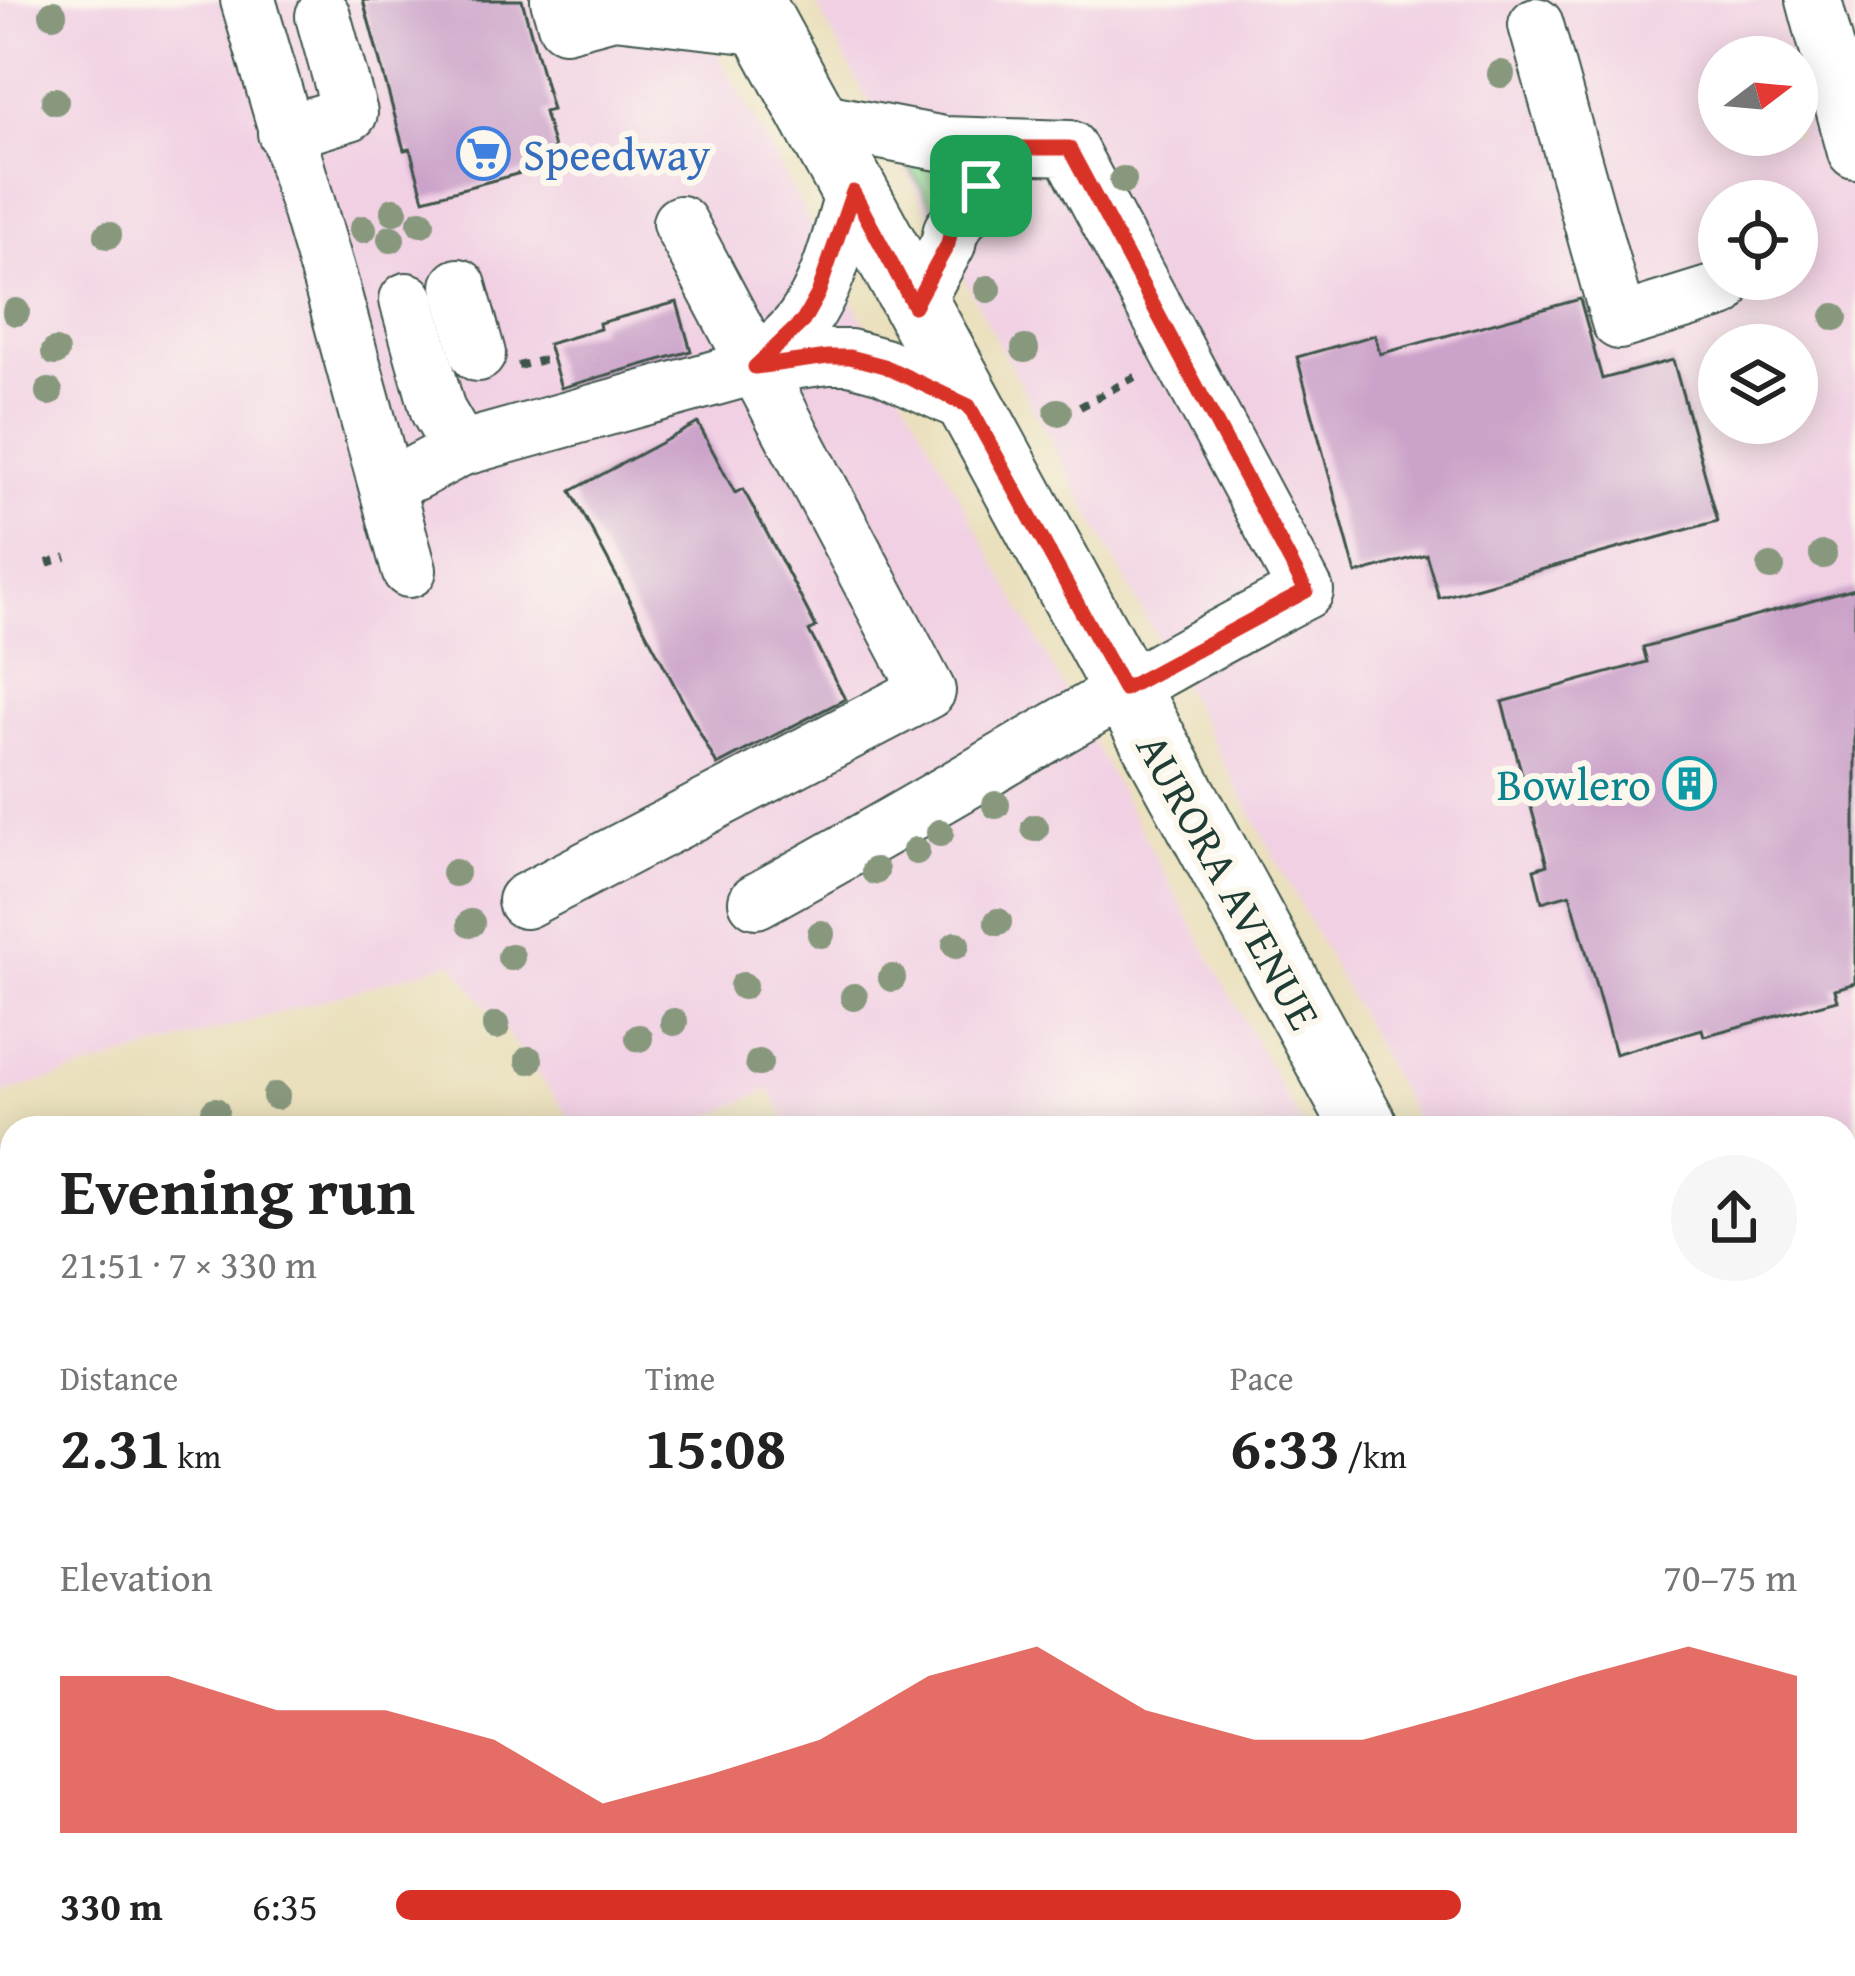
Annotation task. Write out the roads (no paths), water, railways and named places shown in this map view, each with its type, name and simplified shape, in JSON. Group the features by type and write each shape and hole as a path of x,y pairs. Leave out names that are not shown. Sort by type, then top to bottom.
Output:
{"main road":[{"name":"AURORA AVENUE","path":"757,14 1357,1116"}],"street":[{"path":"559,0 565,24 618,5 757,14"},
{"path":"1814,0 1855,152"},
{"path":"285,133 350,113 327,8 253,17 285,133 330,280 409,570"},
{"path":"1536,25 1619,322 1698,297"},
{"path":"756,901 1124,689 1306,591 1069,148 944,144 813,119"},
{"path":"914,306 951,230 990,177 1003,148"},
{"path":"755,367 803,321 818,294 853,192"},
{"path":"525,901 928,691 680,223"},
{"path":"459,286 493,361"},
{"path":"407,300 438,411 460,449"},
{"path":"386,483 460,449 755,367 828,357 884,366 969,406"}],"place":[{"name":"Speedway","path":"484,154"},
{"name":"Bowlero","path":"1690,784"}]}
